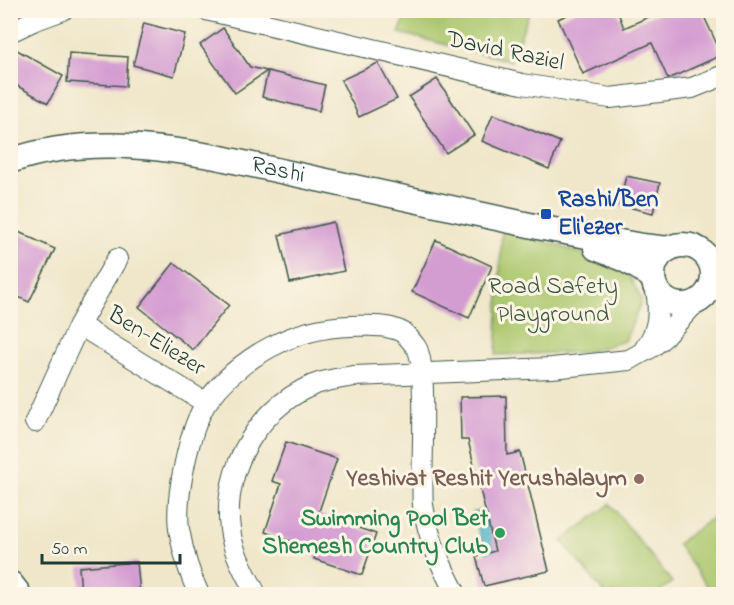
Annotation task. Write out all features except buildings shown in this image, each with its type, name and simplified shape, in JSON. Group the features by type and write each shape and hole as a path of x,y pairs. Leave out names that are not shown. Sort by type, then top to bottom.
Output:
{"main road":[{"path":"10,585 17,594"}],"street":[{"path":"10,32 63,10"},
{"name":"David Raziel","path":"206,10 522,84 610,98 692,88 723,75"},
{"name":"Rashi","path":"10,161 74,146 113,145 161,148 543,228 669,249"},
{"name":"Rashi","path":"543,228 624,258 640,267 655,283"},
{"path":"256,594 242,569 233,544 229,516 230,490 238,460 259,426 298,392 331,379 354,376 552,368 629,360 652,347 664,338 709,294 713,274 711,265 715,260 686,246 669,249 657,261 655,283 658,323 651,341 642,352 629,360"},
{"name":"Ben-Eliezer","path":"35,422 79,325 117,259"},
{"path":"655,283 661,296 678,305 709,294"},
{"name":"Ben-Eliezer","path":"79,325 206,403"},
{"name":"Ben-Eliezer","path":"198,594 190,576 179,528 182,482 189,442 206,403 250,360 285,339 313,331 345,326 378,326 402,331 418,351 422,374 423,505 435,552 456,594"}],"green space":[{"path":"530,10 511,61 399,33 408,11"},
{"name":"Road Safety Playground","path":"502,227 625,268 642,300 625,341 586,352 496,355"},
{"path":"610,504 672,582 656,594 605,594 562,541"},
{"path":"723,510 723,586 713,594 677,544"}],"water":[{"name":"Swimming Pool Bet Shemesh Country Club","path":"511,501 529,553 490,566 472,513"}],"place":[{"name":"Rashi/Ben Eli'ezer","path":"546,214"},
{"name":"Yeshivat Reshit Yerushalaym","path":"639,479"},
{"name":"Swimming Pool Bet Shemesh Country Club","path":"500,533"}]}
